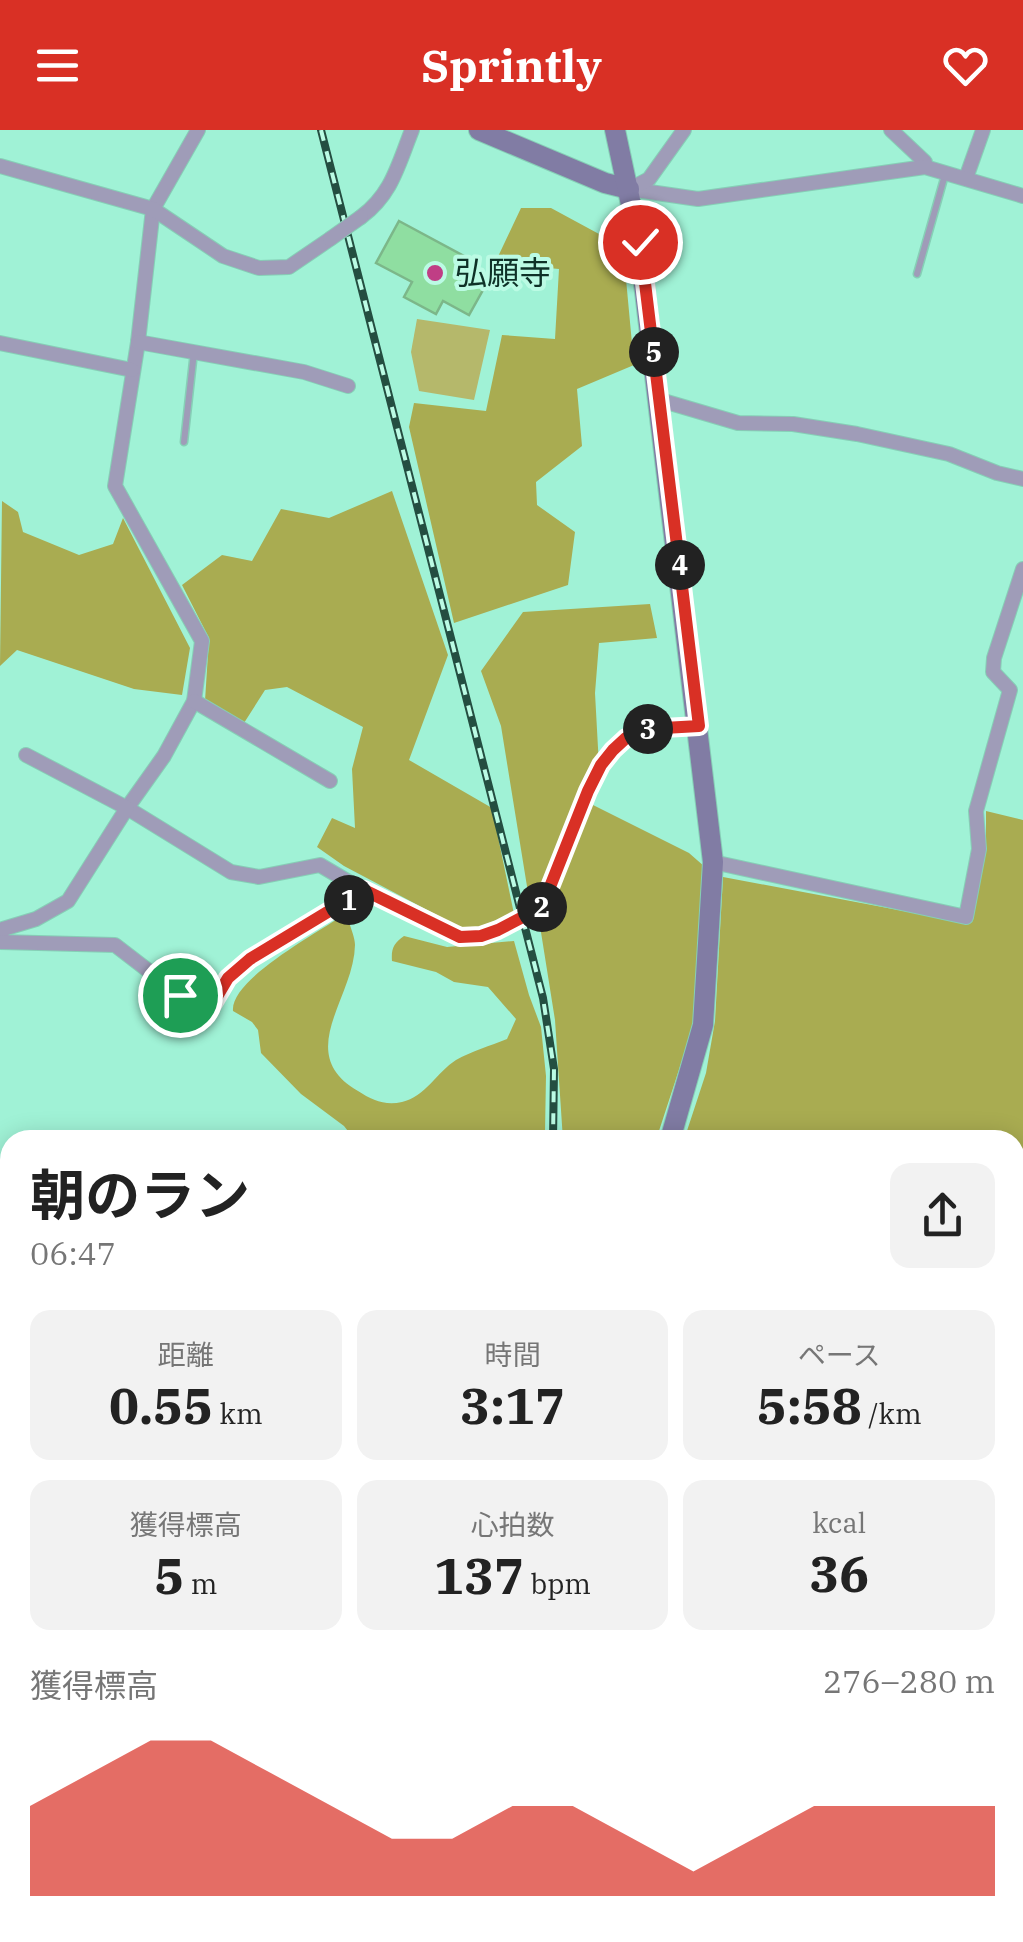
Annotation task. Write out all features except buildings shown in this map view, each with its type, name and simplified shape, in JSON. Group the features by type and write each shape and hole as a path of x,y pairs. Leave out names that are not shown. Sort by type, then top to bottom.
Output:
{"main road":[{"path":"479,130 605,183 630,189"},
{"path":"615,130 630,189 660,400 713,862 702,1025 673,1130"}],"street":[{"path":"198,130 153,210 138,342 115,486 202,642 194,701 164,756 68,900 36,919 3,929 0,940 115,945 180,995 209,1010 228,978 250,959 364,890"},
{"path":"0,166 153,210 223,256 258,268 289,267 380,203 412,130"},
{"path":"630,189 649,179 684,130"},
{"path":"891,130 925,162 925,167"},
{"path":"966,178 984,130"},
{"path":"630,189 698,199 925,167 1023,196"},
{"path":"138,342 304,372 348,386"},
{"path":"0,343 132,370"},
{"path":"660,400 738,424 793,424 876,438 949,454 997,474 1023,478"},
{"path":"713,862 966,917 979,849 976,811 1010,690 993,672 994,658 1023,569"},
{"path":"194,701 330,781"},
{"path":"26,755 127,808 232,872 260,877 320,865 460,937 498,930 542,907 588,791 601,765 626,738 646,729 699,726"}],"lane":[{"path":"917,274 945,174"},
{"path":"184,442 194,350"}],"green space":[{"path":"417,319 490,330 474,400 419,391 411,352"}],"shaded area":[{"path":"521,208 551,208 623,247 634,365 577,389 582,446 536,482 537,505 575,532 568,585 454,623 409,427 414,403 486,411 502,335 555,339 559,269 495,263"},
{"path":"392,491 448,655 409,760 492,808 514,914 467,931 344,866 317,847 332,818 355,828 352,769 363,727 287,687 265,690 244,723 205,701 209,638 182,585 222,555 252,561 281,509 329,518"},
{"path":"2,501 18,512 23,532 79,555 113,544 123,518 190,648 182,695 134,689 17,650 0,666"},
{"path":"650,604 657,638 599,643 595,693 599,766 531,911 501,726 481,671 523,612"},
{"path":"591,804 689,853 705,867 693,1027 659,1130 562,1130 555,1020 540,926"},
{"path":"986,811 1023,820 1023,1130 687,1130 706,1073 715,1021 723,877 967,923 986,852"},
{"path":"340,917 349,922 355,945 328,1042 330,1060 339,1076 358,1091 390,1103 410,1099 456,1060 507,1039 516,1019 488,987 454,982 436,972 392,961 396,944 404,936 447,947 514,941 541,1027 546,1076 545,1130 347,1130 301,1094 261,1053 258,1030 233,1011 245,986 294,946"}],"railway":[{"path":"321,130 543,998 554,1069 553,1130"}],"place":[{"name":"弘願寺","path":"435,273"}],"route":[{"path":"180,995 209,1010 228,978 250,959 364,890 460,937 498,930 542,907 588,791 613,750 626,738 646,729 699,726 640,242"}]}
